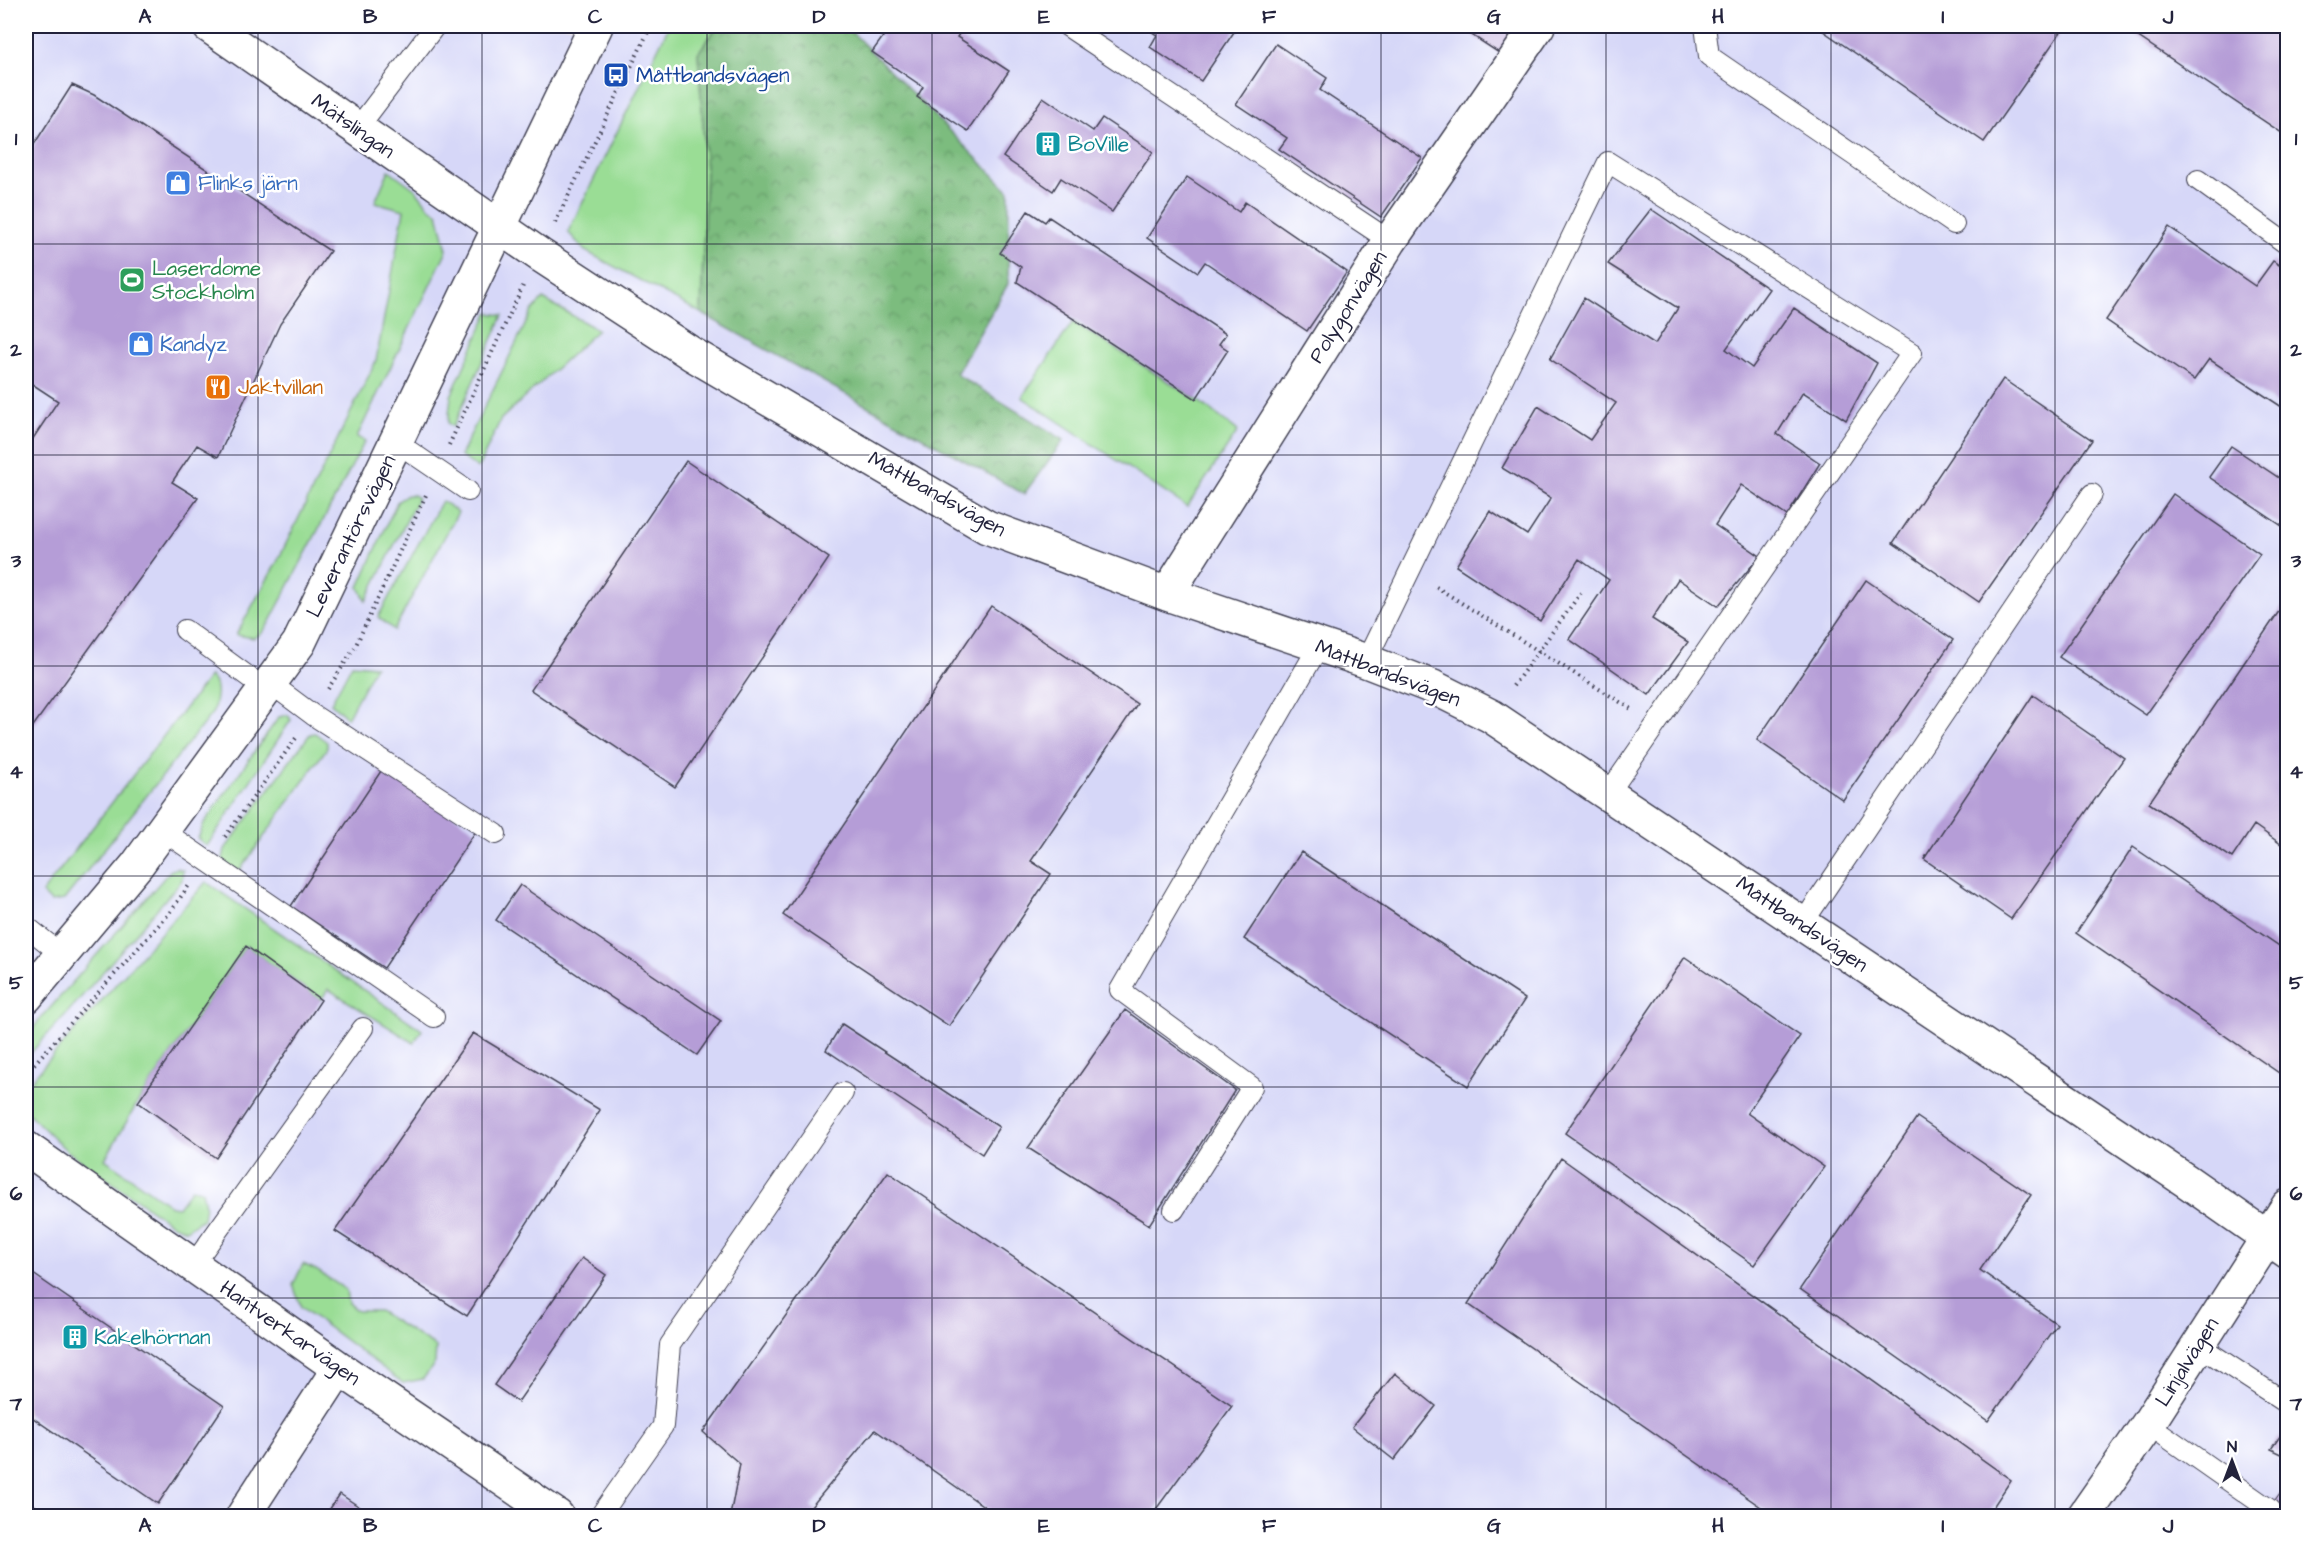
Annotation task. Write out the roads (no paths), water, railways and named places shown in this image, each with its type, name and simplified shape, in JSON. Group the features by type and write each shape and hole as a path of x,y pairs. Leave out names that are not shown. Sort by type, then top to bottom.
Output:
{"street":[{"name":"Mätslingan","path":"209,26 499,226"},
{"name":"Leverantörsvägen","path":"26,997 136,865 299,643 596,26"},
{"name":"Polygonvägen","path":"1167,594 1390,241 1538,26"},
{"name":"Måttbandsvägen","path":"499,226 692,354 987,527 1167,594 1366,661 1433,687 1491,716 2188,1182 2276,1245"},
{"name":"Hantverkarvägen","path":"26,1148 339,1368 557,1516"},
{"name":"Linjalvägen","path":"2084,1516 2148,1424 2198,1345 2276,1245 2288,1206"},
{"path":"243,1516 339,1368"}],"lane":[{"path":"357,129 435,26"},
{"path":"1067,26 1390,241"},
{"path":"1705,26 1709,56 1954,224"},
{"path":"1366,661 1608,162 1912,353 1608,794"},
{"path":"2198,180 2288,245"},
{"path":"396,442 468,491"},
{"path":"1802,924 2092,494"},
{"path":"185,630 496,834"},
{"path":"1174,1210 1252,1087 1120,990 1319,646"},
{"path":"162,830 434,1017"},
{"path":"26,927 61,954"},
{"path":"193,1265 363,1028"},
{"path":"600,1516 663,1426 670,1345 843,1093"},
{"path":"2198,1345 2288,1404"},
{"path":"2148,1424 2269,1509"},
{"path":"26,1513 32,1516"}],"place":[{"name":"Måttbandsvägen","path":"616,75"},
{"name":"BoVille","path":"1048,144"},
{"name":"Flinks järn","path":"178,183"},
{"name":"Laserdome Stockholm","path":"132,280"},
{"name":"Kandyz","path":"141,344"},
{"name":"Jaktvillan","path":"218,387"},
{"name":"Kakelhörnan","path":"75,1337"}]}
